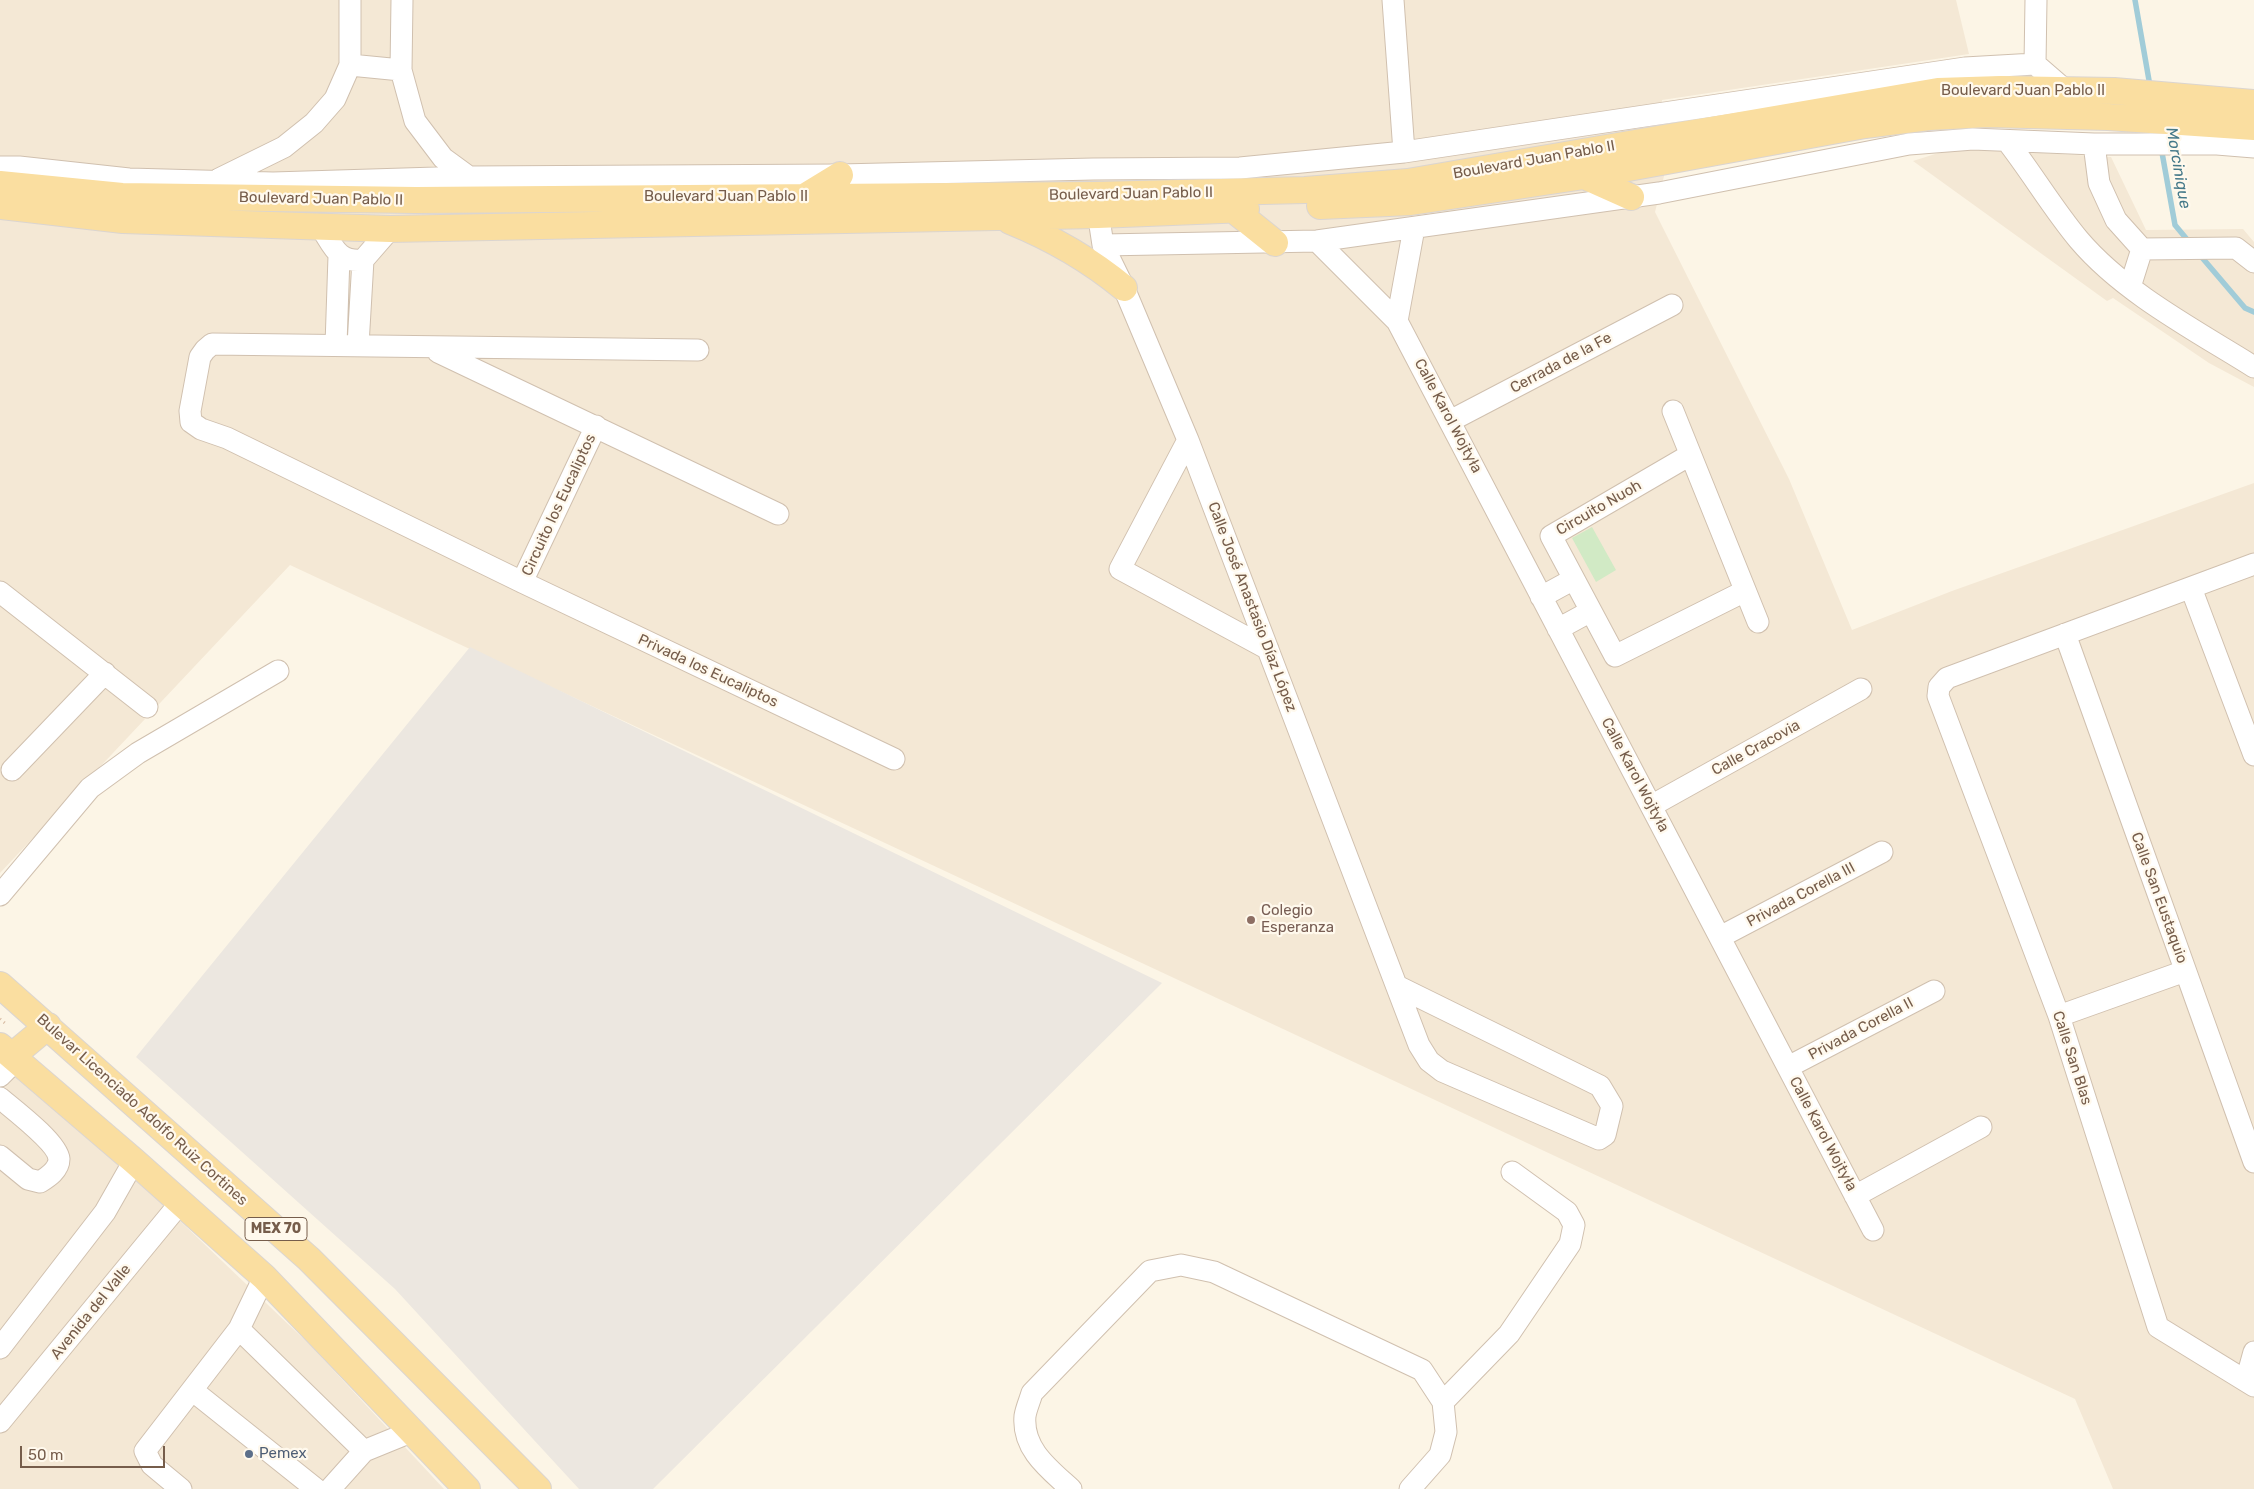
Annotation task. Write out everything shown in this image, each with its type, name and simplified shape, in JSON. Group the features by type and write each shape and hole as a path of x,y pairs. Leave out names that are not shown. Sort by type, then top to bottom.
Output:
{"main road":[{"name":"Boulevard Juan Pablo II","path":"0,206 123,220 390,229 1000,217 1096,205 1408,182 1938,91 2001,89 2114,91 2254,103"},
{"name":"Boulevard Juan Pablo II","path":"0,184 122,196 416,200 804,197 1234,210 1411,202 1584,176 1884,122 1987,114 2108,117 2254,127"},
{"path":"804,197 840,176"},
{"path":"1584,176 1631,198"},
{"path":"1234,210 1276,244"},
{"path":"1000,217 1069,248 1099,267 1124,288"},
{"name":"Bulevar Licenciado Adolfo Ruiz Cortines","path":"0,985 309,1258 538,1489"},
{"path":"7,1059 48,1026"},
{"name":"MEX 70","path":"7,1059 134,1161 264,1277 467,1489"}],"street":[{"path":"215,181 284,147 314,123 335,99 350,65 350,0"},
{"path":"402,0 401,70 415,121 443,158 469,177"},
{"path":"1393,0 1404,152"},
{"path":"2036,0 2035,64 2065,90"},
{"name":"Boulevard Juan Pablo II","path":"0,167 19,167 105,177 273,183 469,177 840,176 1093,169 1240,168 1404,152 1964,68 2035,64"},
{"path":"350,65 401,70"},
{"path":"1884,122 1909,144"},
{"path":"1103,245 1276,244 1317,241 1631,198 1909,144 1972,139 2094,144 2217,144 2254,147"},
{"path":"2007,141 2078,240 2108,269 2130,287 2254,367"},
{"path":"2094,144 2098,183 2116,220 2142,249 2236,248 2254,262"},
{"name":"Calle José Anastasio Díaz López","path":"1093,169 1096,205 1103,245 1124,288 1188,440 1419,1045 1430,1061 1442,1071 1599,1139 1605,1135 1612,1106 1600,1086 1397,986"},
{"path":"320,226 339,256 336,345"},
{"path":"1397,321 1414,228"},
{"path":"358,346 363,260 390,229"},
{"name":"Calle Karol Wojtyła","path":"1317,241 1397,321 1873,1230"},
{"path":"2130,287 2142,249"},
{"path":"339,256 352,261 363,260"},
{"name":"Cerrada de la Fe","path":"1450,421 1672,305"},
{"name":"Circuito los Eucaliptos","path":"212,344 358,346 431,348 596,426 522,582 227,438 201,429 192,422 190,410 200,357 212,344"},
{"path":"431,348 698,350"},
{"path":"1673,411 1758,622"},
{"path":"596,426 778,514"},
{"path":"1188,440 1120,569 1268,650"},
{"name":"Circuito Nuoh","path":"1690,455 1551,536 1615,656 1745,591"},
{"path":"2065,634 2254,564"},
{"path":"1541,597 1574,579"},
{"name":"Privada los Eucaliptos","path":"522,582 894,759"},
{"path":"2190,588 2254,756"},
{"path":"0,592 147,707"},
{"path":"1558,629 1592,611"},
{"name":"Calle San Blas","path":"2065,634 1947,678 1939,687 1938,696 2059,1016 2158,1328 2250,1383"},
{"name":"Calle San Eustaquio","path":"2065,634 2254,1162"},
{"path":"0,895 90,788 138,752 278,670"},
{"path":"12,770 105,673"},
{"name":"Calle Cracovia","path":"1651,806 1861,689"},
{"name":"Privada Corella III","path":"1720,938 1882,852"},
{"path":"2059,1016 2185,971"},
{"name":"Privada Corella II","path":"1788,1067 1934,991"},
{"path":"0,1098 52,1144 59,1156 58,1165 49,1176 40,1182 28,1179 0,1156"},
{"path":"1855,1196 1981,1128"},
{"path":"0,1348 105,1212 134,1161"},
{"path":"1442,1402 1509,1334 1570,1244 1574,1225 1567,1212 1512,1172"},
{"name":"Avenida del Valle","path":"0,1422 181,1202"},
{"path":"1071,1489 1036,1456 1027,1436 1026,1416 1032,1393 1150,1271 1182,1265 1214,1272 1422,1370 1442,1402 1446,1432 1440,1456 1410,1489"},
{"path":"181,1489 152,1465 145,1451 239,1329 264,1277"},
{"path":"239,1329 364,1451"},
{"path":"2250,1383 2254,1352"},
{"path":"192,1390 316,1489"},
{"path":"330,1489 364,1451 413,1431"}],"shaded area":[{"path":"0,0 1956,0 1969,54 1662,100 1664,176 1655,212 1789,479 1852,630 1952,591 2254,483 2254,1489 2113,1489 2075,1399 290,565 0,873"},
{"path":"1954,148 2111,157 2146,230 2243,229 2254,242 2254,387 2209,363 2113,298 2107,301 1913,161"},
{"path":"470,647 1162,983 653,1489 579,1489 395,1289 136,1057"},
{"path":"0,1049 311,1346 444,1489 0,1489"}],"green space":[{"path":"1592,527 1616,570 1596,582 1572,538"}],"waterway":[{"name":"Morcinique","path":"2135,0 2150,86"},
{"name":"Morcinique","path":"2161,147 2175,225 2190,243"},
{"name":"Morcinique","path":"2199,254 2245,308 2254,312"}],"place":[{"name":"Colegio Esperanza","path":"1251,920"},
{"name":"Pemex","path":"249,1454"}]}
